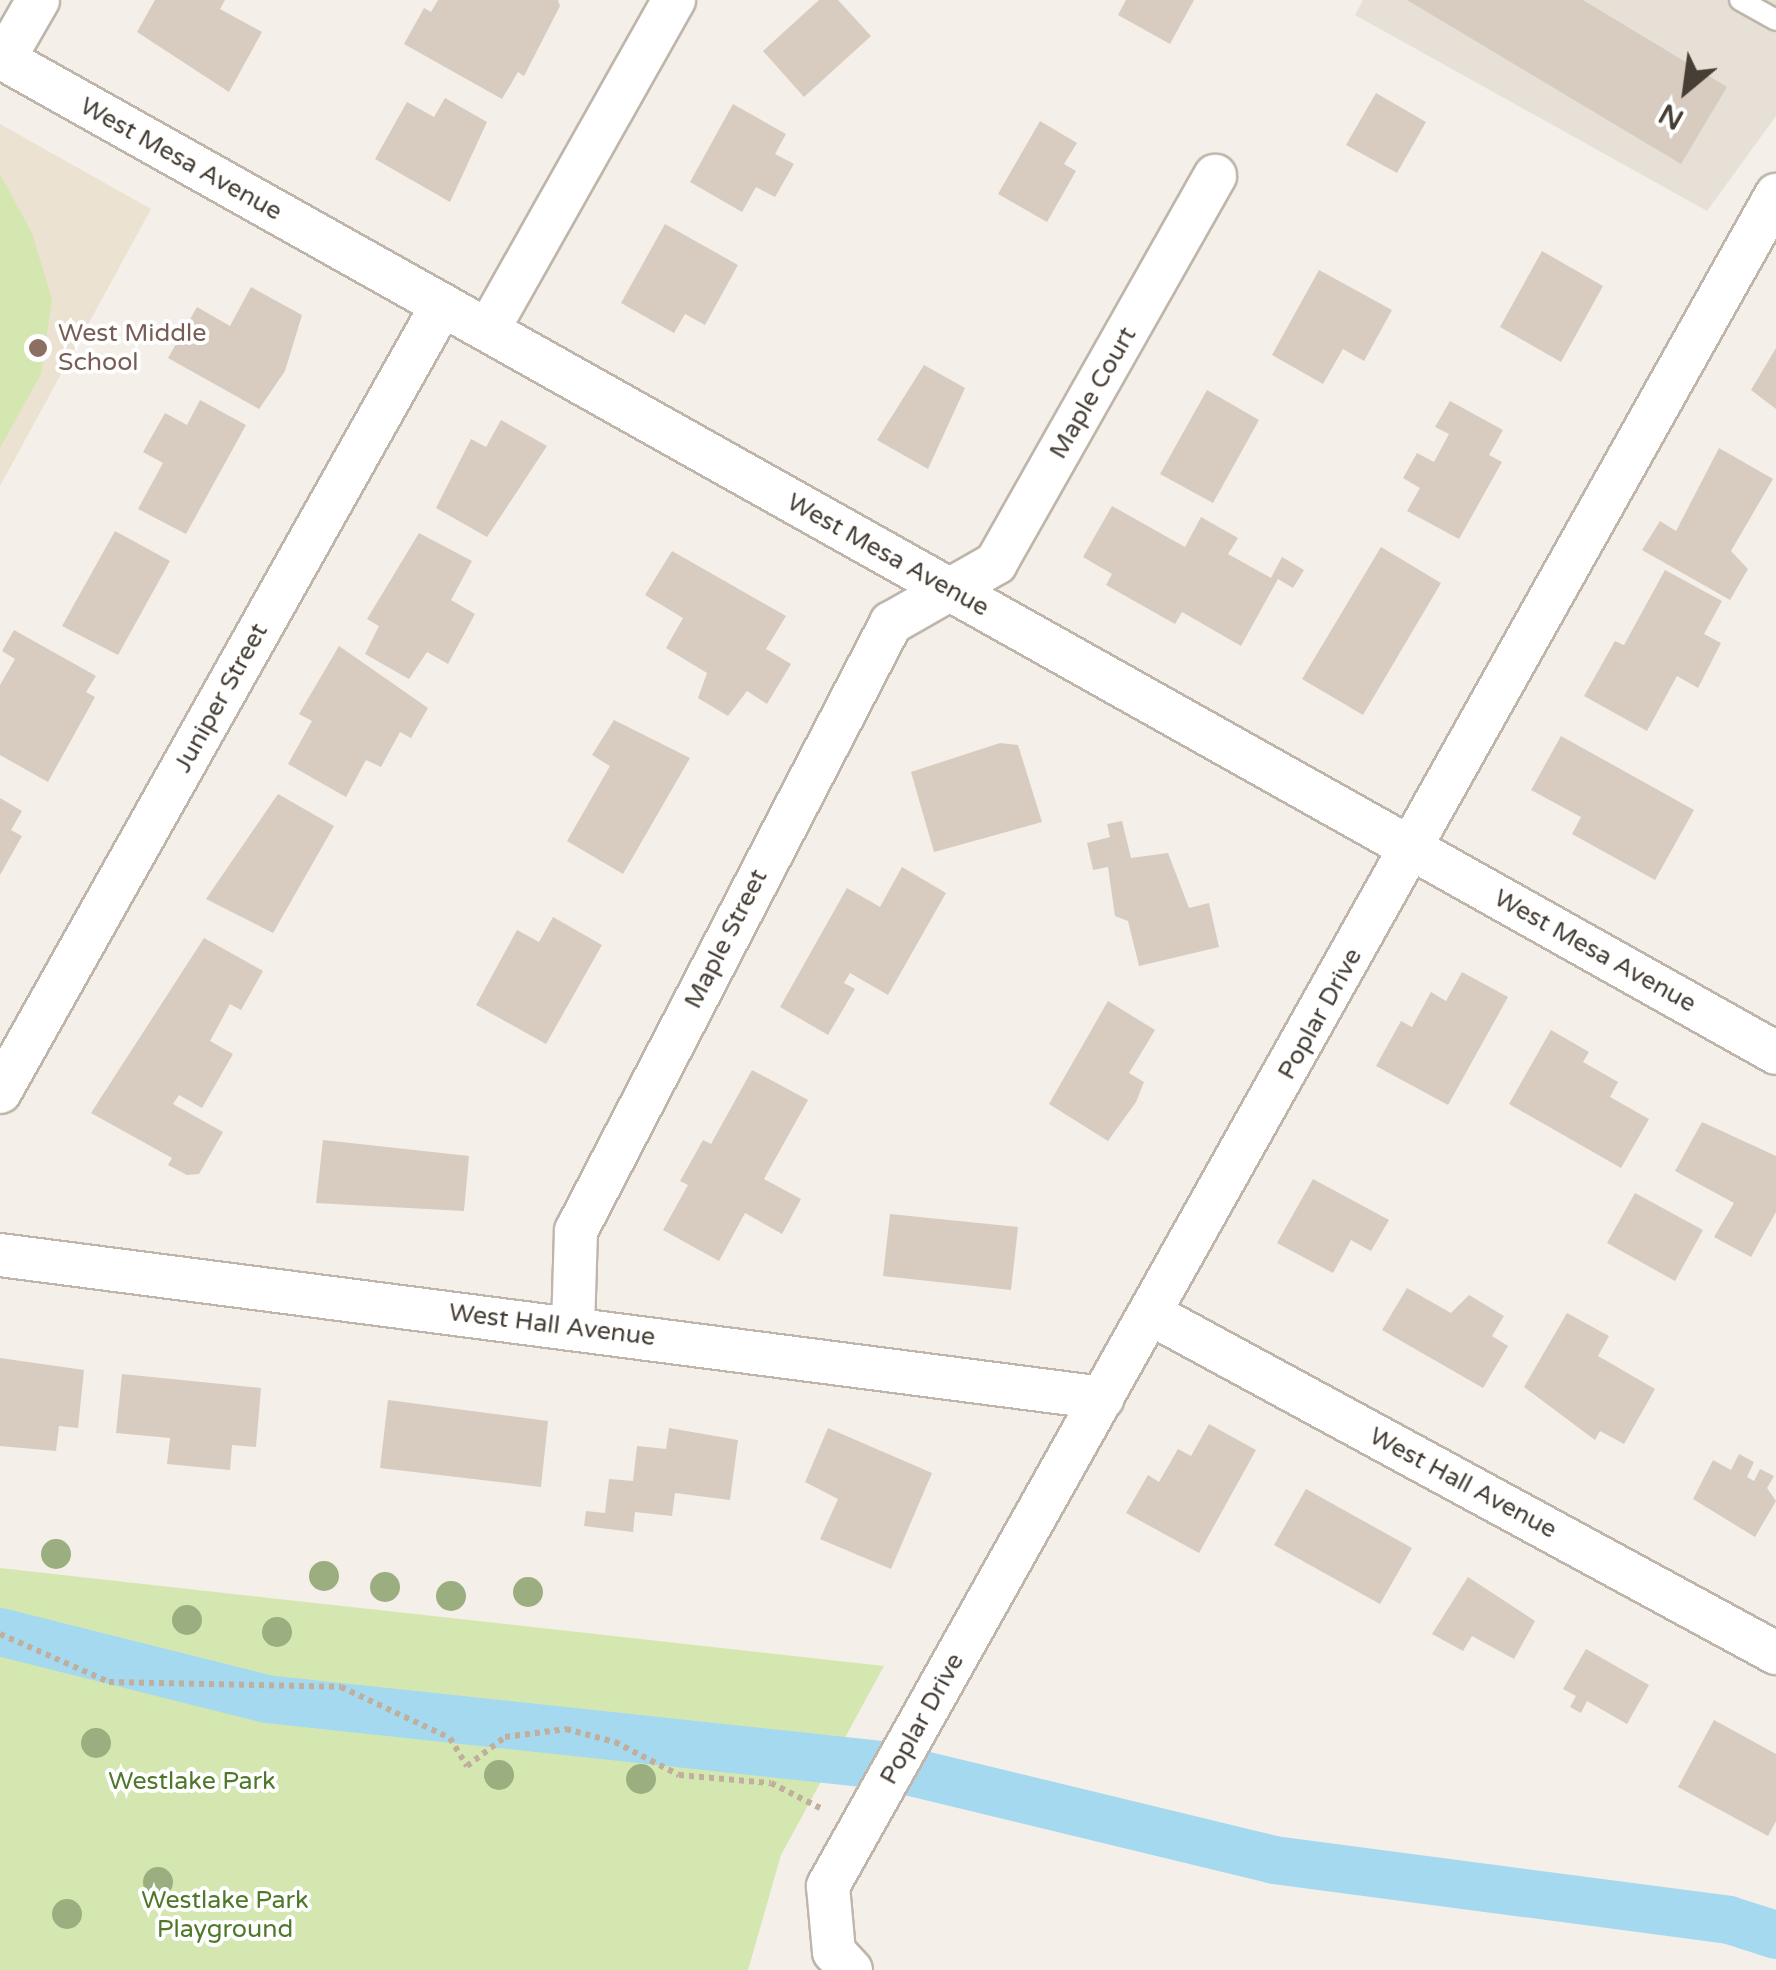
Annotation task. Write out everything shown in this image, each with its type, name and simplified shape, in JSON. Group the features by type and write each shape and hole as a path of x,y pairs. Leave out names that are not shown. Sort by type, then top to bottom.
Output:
{"street":[{"path":"2,58 38,0"},
{"path":"488,330 674,0"},
{"name":"West Mesa Avenue","path":"2,58 1776,1053"},
{"name":"Maple Court","path":"951,591 996,563 1215,176"},
{"name":"Poplar Drive","path":"850,1970 834,1952 828,1886 1776,194"},
{"name":"Juniper Street","path":"0,1092 442,305"},
{"name":"Maple Street","path":"574,1327 576,1231 584,1214 891,622 951,591"},
{"name":"West Hall Avenue","path":"0,1255 1103,1398"},
{"name":"West Hall Avenue","path":"1151,1314 1776,1653"}],"lane":[{"path":"1740,0 1776,20"}],"path":[{"path":"0,1634 110,1682 341,1687 450,1738 466,1766 505,1737 566,1729 615,1742 679,1775 771,1783 818,1807"}],"shaded area":[{"path":"1363,0 1776,0 1776,116 1707,211 1355,15"},
{"name":"West Middle School","path":"0,124 151,209 0,486"}],"green space":[{"path":"0,174 32,233 52,299 41,374 0,448"},
{"name":"Westlake Park","path":"0,1568 884,1666 781,1855 748,1970 0,1970"}],"building":[{"path":"155,0 225,0 220,9 262,32 229,92 137,32"},
{"path":"438,0 558,0 560,6 524,76 518,72 502,99 404,44 424,8 431,12"},
{"path":"819,0 838,0 871,36 804,97 763,51"},
{"path":"1126,0 1194,0 1170,44 1118,15"},
{"path":"1407,0 1583,0 1727,87 1681,164"},
{"path":"1376,93 1426,122 1397,173 1346,145"},
{"path":"445,98 487,122 450,202 375,159 407,102 434,117"},
{"path":"733,104 786,134 775,154 794,164 775,197 756,187 742,212 690,182"},
{"path":"1040,121 1077,143 1064,164 1076,171 1047,222 998,194"},
{"path":"665,224 738,265 705,325 685,314 674,333 621,303"},
{"path":"1542,251 1603,286 1561,362 1500,327"},
{"path":"1319,270 1392,310 1364,361 1343,349 1323,384 1272,355"},
{"path":"251,287 302,315 285,371 259,409 168,358 197,307 230,326"},
{"path":"1776,348 1776,409 1751,390"},
{"path":"924,365 965,388 928,469 877,440"},
{"path":"1207,390 1259,420 1213,503 1160,474"},
{"path":"200,400 246,425 186,534 138,509 163,463 143,452 165,413 187,425"},
{"path":"1450,401 1503,430 1489,455 1502,462 1459,539 1407,511 1420,488 1403,478 1417,453 1434,462 1449,434 1435,427"},
{"path":"501,420 547,446 487,537 436,508 471,439 486,447"},
{"path":"1719,448 1773,479 1731,551 1748,569 1730,600 1642,550 1660,521 1676,531"},
{"path":"1112,506 1185,547 1201,517 1238,538 1228,554 1271,578 1282,557 1304,570 1293,588 1278,579 1241,646 1182,612 1175,624 1106,585 1112,574 1083,557"},
{"path":"115,531 170,561 118,655 62,626"},
{"path":"419,533 472,561 451,600 475,614 448,664 427,652 409,679 365,654 379,626 367,619"},
{"path":"1381,547 1441,583 1363,715 1302,679"},
{"path":"672,551 786,616 766,649 791,664 767,704 747,691 728,716 698,698 707,673 666,648 683,618 645,595"},
{"path":"1665,570 1722,601 1704,634 1721,643 1698,688 1677,676 1647,731 1584,696 1615,641 1624,645"},
{"path":"14,630 96,676 86,692 95,697 48,782 0,755 0,685 15,659 2,651"},
{"path":"339,646 428,708 411,738 400,732 381,767 366,760 346,797 288,764 312,721 299,714"},
{"path":"614,720 690,758 623,874 567,841 610,766 592,755"},
{"path":"1561,736 1694,810 1655,880 1572,834 1581,817 1531,790"},
{"path":"1000,743 1018,745 1042,822 934,852 911,772"},
{"path":"278,794 334,826 273,933 206,899"},
{"path":"0,798 22,811 11,830 22,836 0,875"},
{"path":"1122,821 1131,858 1168,853 1189,908 1209,903 1219,947 1139,966 1128,921 1115,916 1108,867 1093,870 1087,843 1110,837 1107,824"},
{"path":"902,867 946,893 888,995 850,973 844,983 855,989 828,1035 780,1007 847,888 880,907"},
{"path":"553,917 602,945 546,1044 476,1005 517,930 539,942"},
{"path":"204,938 263,971 241,1010 230,1004 210,1041 233,1054 202,1108 179,1095 173,1104 223,1132 199,1174 187,1175 168,1165 172,1158 91,1113"},
{"path":"1462,972 1508,997 1448,1105 1376,1066 1401,1021 1412,1027 1431,992 1446,1001"},
{"path":"1108,1001 1155,1030 1129,1073 1144,1082 1136,1102 1108,1141 1049,1104"},
{"path":"1551,1030 1589,1052 1583,1062 1618,1082 1610,1097 1649,1119 1621,1168 1509,1104"},
{"path":"752,1070 808,1100 764,1179 801,1199 782,1234 745,1213 719,1261 663,1230 688,1185 680,1181 703,1140 711,1144"},
{"path":"1702,1122 1776,1156 1776,1212 1751,1257 1714,1237 1734,1203 1675,1171"},
{"path":"323,1140 469,1156 464,1211 316,1203"},
{"path":"1313,1179 1389,1220 1371,1251 1351,1240 1333,1273 1277,1243"},
{"path":"1635,1193 1703,1230 1675,1281 1607,1243"},
{"path":"890,1214 1018,1227 1011,1290 883,1276"},
{"path":"1407,1288 1451,1313 1469,1295 1504,1316 1492,1336 1508,1346 1483,1388 1382,1330"},
{"path":"1567,1313 1609,1336 1598,1356 1655,1389 1624,1444 1600,1431 1595,1440 1524,1387"},
{"path":"0,1358 84,1370 78,1428 59,1426 56,1451 0,1446"},
{"path":"122,1374 261,1388 256,1447 232,1445 230,1470 167,1464 170,1438 116,1433"},
{"path":"388,1400 548,1421 541,1487 380,1468"},
{"path":"1209,1424 1256,1450 1199,1553 1126,1513 1148,1475 1159,1482 1178,1449 1191,1456"},
{"path":"669,1428 738,1440 730,1500 675,1493 672,1516 635,1512 633,1532 584,1526 586,1511 605,1513 609,1479 633,1481 637,1446 666,1449"},
{"path":"828,1428 932,1473 891,1569 820,1539 838,1499 805,1482"},
{"path":"1739,1454 1754,1462 1747,1477 1754,1481 1760,1469 1774,1476 1767,1488 1776,1501 1755,1537 1693,1499 1713,1460 1731,1470"},
{"path":"1306,1489 1412,1548 1380,1604 1274,1545"},
{"path":"1468,1577 1535,1621 1514,1659 1472,1636 1463,1651 1432,1634"},
{"path":"1586,1649 1649,1685 1627,1724 1587,1701 1581,1713 1570,1707 1576,1696 1563,1689"},
{"path":"1714,1720 1776,1754 1776,1821 1768,1836 1678,1787"}],"waterway":[{"path":"0,1632 266,1699 882,1765 1274,1860 1729,1920 1776,1935"}],"place":[{"name":"West Middle School","path":"38,348"}],"park label":[{"name":"Westlake Park Playground","path":"225,1916"}]}
